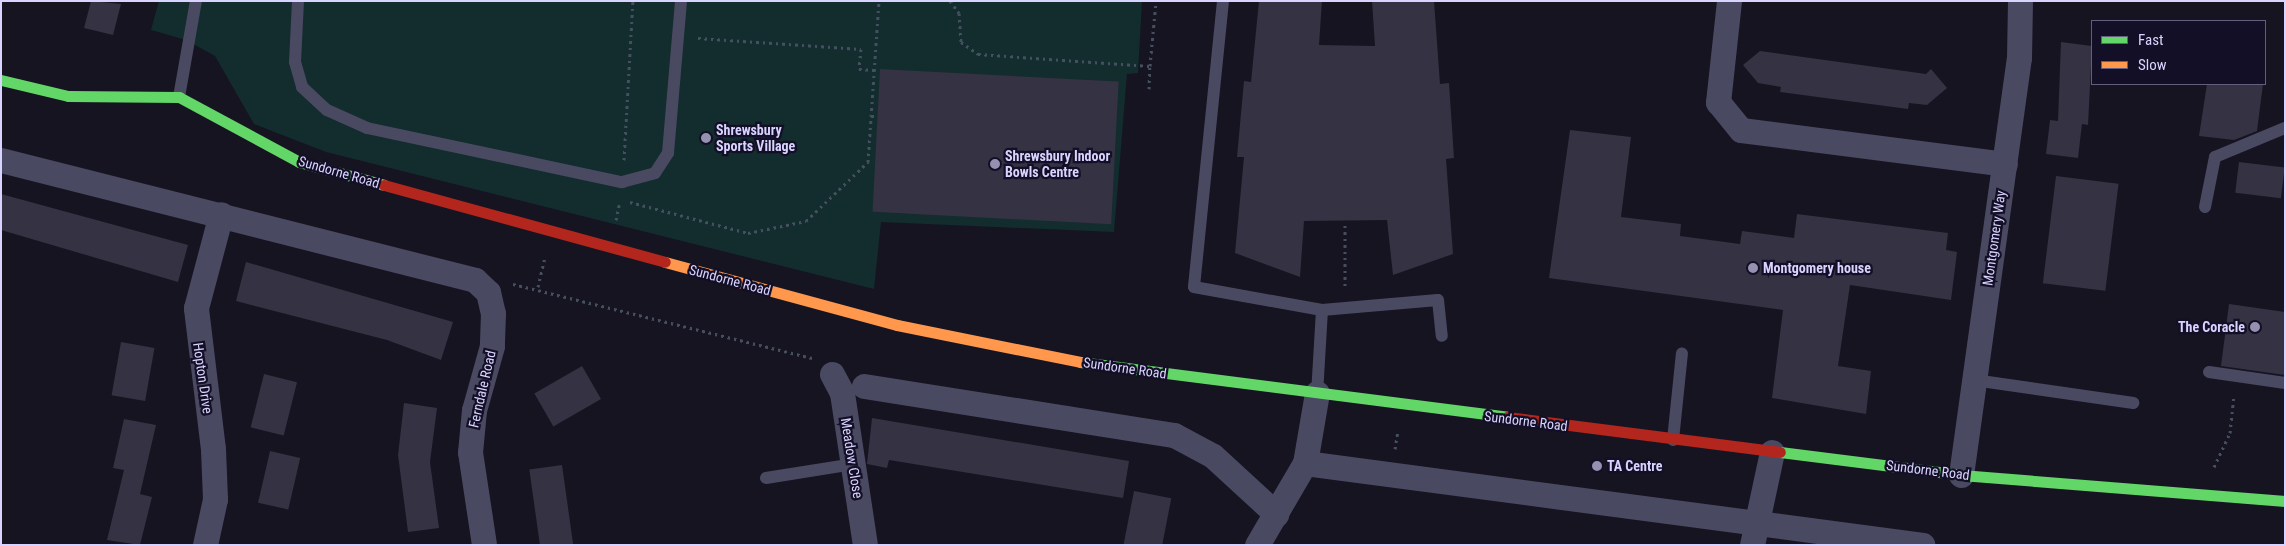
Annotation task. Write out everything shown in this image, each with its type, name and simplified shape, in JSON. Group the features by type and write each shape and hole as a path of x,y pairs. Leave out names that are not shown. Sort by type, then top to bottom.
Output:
{"main road":[{"name":"Sundorne Road","path":"1,80 68,96 179,97 299,162 897,325 1068,360 1673,440 1961,475 2285,501"}],"street":[{"path":"1729,1 1718,102 1741,130 2005,164"},
{"name":"Montgomery Way","path":"1961,475 2019,58 2020,1"},
{"path":"1,160 221,214 475,280 488,292"},
{"name":"Hopton Drive","path":"205,545 215,499 213,449 196,308 221,214"},
{"name":"Ferndale Road","path":"484,545 470,452 474,410 492,346 488,292"},
{"name":"Meadow Close","path":"832,374 842,393 866,545"},
{"path":"864,386 1174,435 1213,456 1276,514"},
{"path":"1257,545 1305,463 1317,393"},
{"path":"1754,535 1772,452"},
{"path":"1305,463 1754,535 1923,545"}],"lane":[{"path":"179,97 196,1"},
{"path":"298,1 295,62 302,88 327,110 367,128 622,182 655,173 668,153 681,1"},
{"path":"1223,1 1194,288 1322,310 1438,300 1442,336"},
{"path":"2205,207 2215,158 2285,128"},
{"path":"1317,393 1322,310"},
{"path":"1673,440 1682,353"},
{"path":"2210,372 2285,383"},
{"path":"1974,380 2133,403"},
{"path":"766,478 853,464"}],"path":[{"path":"615,226 622,182 633,1"},
{"path":"620,199 748,234 806,221 868,162 880,1"},
{"path":"950,1 959,13 961,42 978,54 1150,66"},
{"path":"1149,89 1156,1"},
{"path":"680,15 698,17 696,38 861,49 860,69 874,70"},
{"path":"871,116 878,116"},
{"path":"1345,225 1345,292"},
{"path":"538,287 546,254 554,256"},
{"path":"488,292 517,283 538,287 805,354 832,374"},
{"path":"2209,495 2215,463 2230,433 2236,376"}],"green space":[{"name":"Shrewsbury Sports Village","path":"159,1 1142,1 1138,73 1127,74 1114,232 881,222 874,289 326,152 254,124 215,56 186,40 151,30"}],"building":[{"path":"91,1 121,4 113,35 84,28"},
{"path":"1259,1 1322,1 1319,45 1375,46 1372,1 1434,1 1440,84 1449,83 1454,158 1446,159 1453,254 1393,275 1387,220 1304,221 1300,277 1235,253 1244,157 1237,157 1244,81 1251,82"},
{"path":"2061,42 2091,46 2088,125 2082,124 2078,158 2046,154 2050,120 2058,121"},
{"path":"1760,51 1926,74 1931,69 1947,88 1927,105 1909,103 1908,109 1780,92 1781,87 1758,83 1743,65"},
{"name":"Shrewsbury Indoor Bowls Centre","path":"880,69 1119,82 1111,224 873,212"},
{"path":"2207,85 2263,85 2257,131 2234,140 2199,136"},
{"name":"Montgomery house","path":"1570,130 1631,137 1621,217 1681,224 1680,236 1740,244 1742,231 1794,238 1797,214 1948,233 1946,250 1957,252 1951,300 1850,285 1838,366 1871,371 1866,414 1772,398 1783,310 1549,278"},
{"path":"2239,162 2285,168 2281,198 2235,193"},
{"path":"2056,176 2119,184 2105,291 2043,283"},
{"path":"1,194 188,245 178,282 1,230"},
{"path":"246,262 453,322 441,360 387,340 236,301"},
{"name":"The Coracle","path":"2229,304 2285,312 2285,375 2221,366"},
{"path":"121,342 154,348 145,401 112,395"},
{"path":"582,366 601,399 553,426 534,394"},
{"path":"264,374 297,382 284,436 251,427"},
{"path":"404,403 437,408 430,462 439,528 408,532 398,455"},
{"path":"872,418 1129,461 1123,498 889,460 887,468 867,464"},
{"path":"124,419 156,425 140,494 152,497 140,545 107,540 124,470 113,468"},
{"path":"270,451 300,458 288,510 258,503"},
{"path":"562,465 573,545 540,545 529,470"},
{"path":"1134,491 1171,498 1162,545 1124,545"}],"traffic: fast":[{"path":"1,80 68,96 179,97 299,162 384,185"},
{"path":"1080,362 1507,417"},
{"path":"1780,452 1961,475 2285,501"}],"traffic: slow":[{"path":"665,262 897,325 1080,362"}],"traffic: jam":[{"path":"384,185 665,262"},
{"path":"1507,417 1780,452"}],"place":[{"name":"Shrewsbury Sports Village","path":"706,138"},
{"name":"Shrewsbury Indoor Bowls Centre","path":"995,164"},
{"name":"Montgomery house","path":"1753,268"},
{"name":"The Coracle","path":"2255,327"},
{"name":"TA Centre","path":"1597,466"}]}
